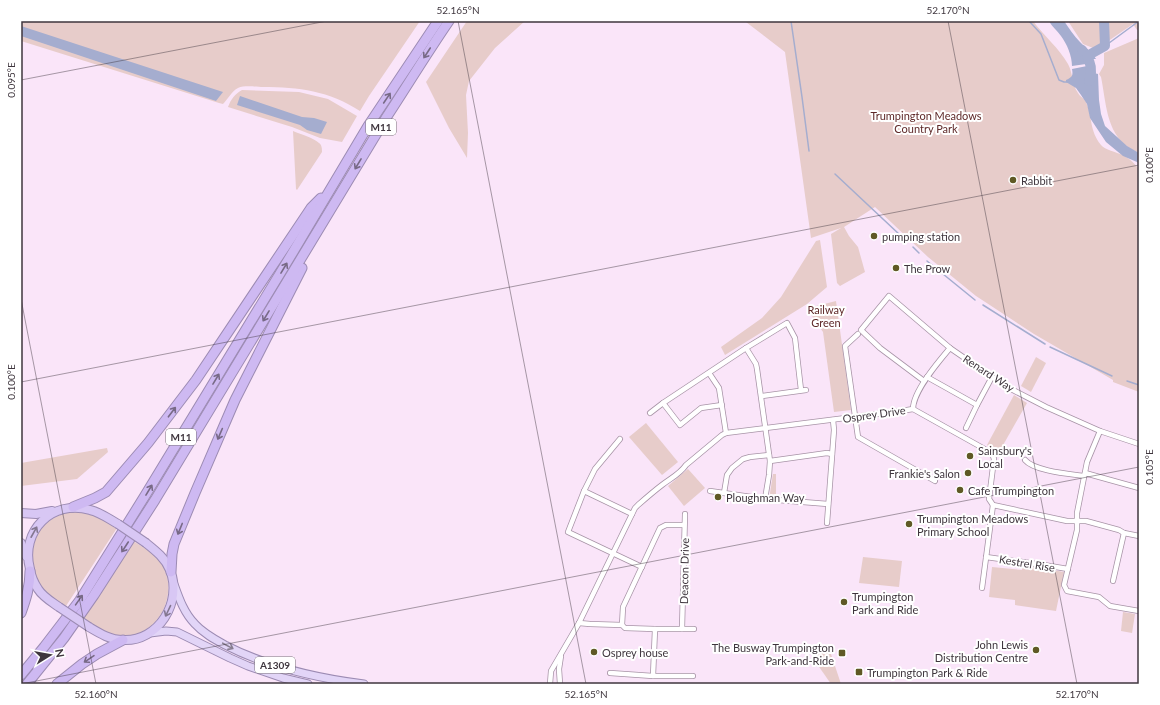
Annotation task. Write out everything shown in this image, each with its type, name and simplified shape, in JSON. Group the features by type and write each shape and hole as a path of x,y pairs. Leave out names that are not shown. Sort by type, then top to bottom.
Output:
{"highway":[{"name":"M11","path":"21,675 84,593 290,257 368,126 438,21"},
{"name":"M11","path":"27,684 64,638 94,595 151,506 386,118 449,21"},
{"name":"M11","path":"73,507 106,492 148,443 196,380 311,208 329,190"},
{"name":"M11","path":"171,572 174,544 194,493 235,400 303,266 315,235"},
{"path":"21,512 36,514 73,507 100,513 118,524 146,543 166,562 174,583 174,594 169,611 159,625 150,633 134,639 113,639 102,635 59,607 38,590 21,543"},
{"path":"21,613 28,591 28,548 32,535 40,523 57,511"},
{"path":"57,684 97,654 124,640"}],"main road":[{"name":"A1309","path":"174,583 189,618 204,633 234,649 268,663 321,678 364,684"},
{"name":"A1309","path":"150,633 166,631 177,632 248,666 283,678 308,684"}],"street":[{"name":"Renard Way","path":"926,379 880,348 861,330 889,296 950,348 992,377 1046,407 1100,431 1139,444"},
{"path":"650,413 746,348 787,323 795,338 804,390 762,396"},
{"path":"858,334 845,346 858,437 935,480"},
{"path":"746,348 756,364 762,396 770,461 765,499"},
{"path":"913,409 913,404 926,379 950,348"},
{"path":"709,373 719,388 726,433"},
{"path":"966,428 992,377"},
{"path":"926,379 977,405"},
{"path":"663,403 680,425 701,408 722,404"},
{"name":"Osprey Drive","path":"550,684 551,671 579,623 632,514 638,505 683,470 686,465 726,433 913,409 984,447 990,452 994,459 989,499 993,505"},
{"path":"827,523 834,430 833,420"},
{"path":"1100,431 1088,462 1077,513 1077,530 1064,585 1067,591 1099,597 1110,606 1139,612"},
{"path":"620,439 595,469 584,491 568,532 642,567"},
{"path":"770,461 827,453 832,454"},
{"path":"724,493 727,475 732,468 743,459 769,455"},
{"path":"1025,460 1028,464 1048,470 1085,475 1139,488"},
{"path":"584,491 632,514"},
{"path":"710,491 765,499 828,504"},
{"path":"993,505 1067,521 1086,521 1139,536"},
{"name":"Kestrel Rise","path":"982,588 993,505"},
{"name":"Deacon Drive","path":"682,629 685,514"},
{"path":"622,626 623,607 660,528 666,525 684,525"},
{"path":"1113,581 1124,533"},
{"name":"Kestrel Rise","path":"986,557 1068,569"},
{"path":"579,623 622,626 625,628 694,629"},
{"path":"653,676 655,629"},
{"path":"560,684 561,655"},
{"path":"610,673 653,676 693,676"}],"green space":[{"path":"21,21 420,21 360,111 348,104 325,95 301,89 276,87 241,87 234,91 223,104 219,103 21,41"},
{"path":"467,21 525,21 495,48 469,81 466,95 468,133 467,158 449,128 426,82"},
{"name":"Trumpington Meadows Country Park","path":"710,21 1033,21 1068,64 1076,90 1086,102 1097,140 1108,150 1123,155 1132,161 1139,169 1139,392 1113,382 1113,380 1034,334 976,296 928,257 875,207 844,227 858,247 865,272 840,286 837,283 831,234 841,228 811,238 785,52 746,22"},
{"path":"1068,21 1139,21 1139,30 1137,30 1133,24 1101,46 1093,48 1083,44"},
{"path":"1139,38 1139,153 1128,147 1115,133 1108,115 1101,77 1099,74 1104,65 1104,53"},
{"path":"242,90 299,92 328,99 357,116 342,142 320,138 292,127 228,107 237,93"},
{"path":"293,131 317,141 321,145 322,150 297,190 296,189"},
{"path":"820,240 827,287 807,304 725,355 721,347 762,318 781,297 816,241"},
{"name":"Railway Green","path":"836,301 851,410 834,412 823,332 808,310 812,307"},
{"path":"1036,357 1046,363 1031,392 1021,386"},
{"path":"1014,395 1027,403 998,454 987,445"},
{"path":"646,423 678,462 662,475 629,437"},
{"path":"107,448 108,452 77,479 21,486 21,463"},
{"path":"688,469 705,488 684,506 668,486"},
{"path":"773,474 776,474 776,496 771,496 770,493"},
{"path":"77,511 96,515 117,528 66,606 43,591 37,583 31,552 36,537 44,525 63,514"},
{"path":"133,541 151,552 160,561 166,574 168,587 167,600 162,612 155,622 145,630 132,635 118,636 104,632 82,619"},
{"path":"863,557 902,561 899,587 859,583"},
{"path":"1023,565 1064,572 1056,611 1015,605 1015,600 989,597 992,567 1022,570"},
{"path":"1123,612 1135,614 1132,633 1121,631"},
{"path":"825,649 830,651 841,684 831,684 815,661 815,654 819,650"}],"water":[{"path":"1049,21 1064,21 1080,42 1096,59 1092,59 1091,62 1087,61 1086,64 1072,66 1070,54 1065,43"},
{"path":"21,26 223,92 216,101 21,36"},
{"path":"1087,66 1089,72 1091,68 1094,73 1098,74 1099,100 1105,126 1127,146 1139,153 1139,164 1123,156 1106,142 1090,118 1087,104 1081,95 1076,88 1066,82 1066,80 1072,76 1072,69"},
{"path":"240,96 302,117 314,118 327,122 321,134 307,130 300,125 237,105"}],"waterway":[{"path":"791,21 809,151"},
{"path":"1029,21 1041,34 1059,80 1068,82"},
{"path":"1087,56 1105,46 1104,21"},
{"path":"1105,46 1139,21"},
{"path":"1082,50 1091,66 1089,81"},
{"path":"835,174 900,235"},
{"path":"913,247 919,253"},
{"path":"927,261 975,300"},
{"path":"983,305 1045,344"},
{"path":"1050,347 1112,376"},
{"path":"1127,381 1139,385"}],"place":[{"name":"Rabbit","path":"1013,180"},
{"name":"pumping station","path":"874,236"},
{"name":"The Prow","path":"896,268"},
{"name":"Sainsbury's Local","path":"970,456"},
{"name":"Frankie's Salon","path":"968,473"},
{"name":"Cafe Trumpington","path":"960,490"},
{"name":"Ploughman Way","path":"718,497"},
{"name":"Trumpington Meadows Primary School","path":"909,524"},
{"name":"Trumpington Park and Ride","path":"844,602"},
{"name":"John Lewis Distribution Centre","path":"1036,650"},
{"name":"Osprey house","path":"594,652"},
{"name":"The Busway Trumpington Park-and-Ride","path":"842,653"},
{"name":"Trumpington Park & Ride","path":"859,672"}]}
